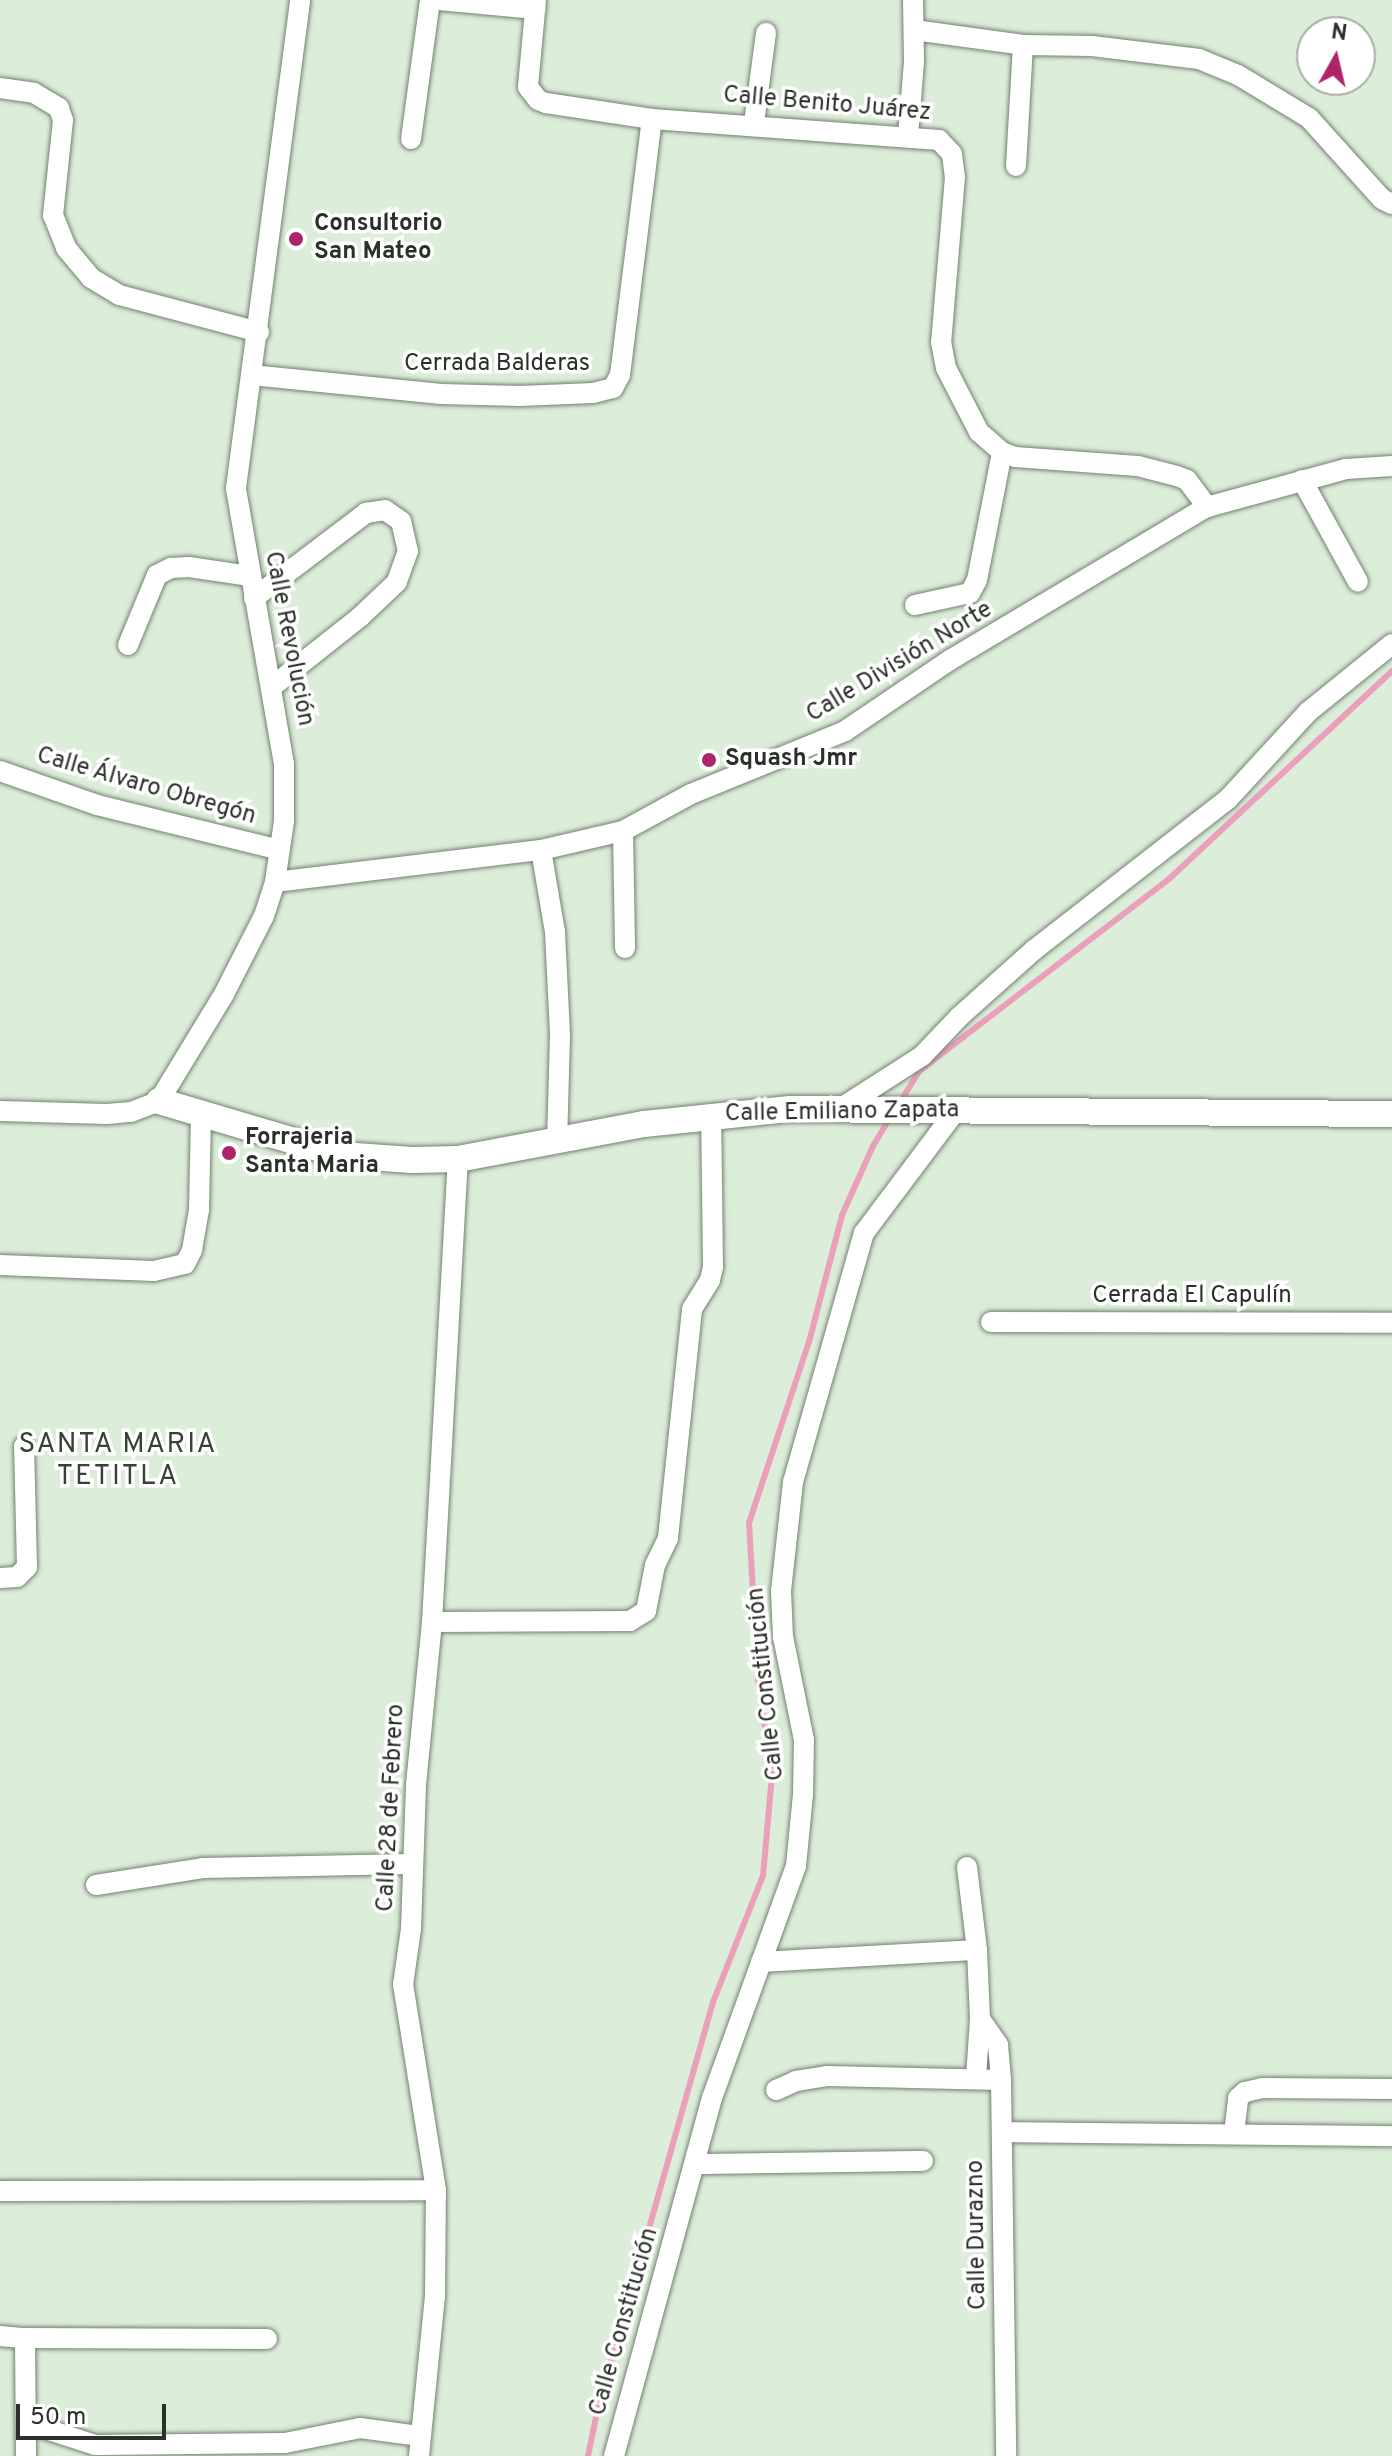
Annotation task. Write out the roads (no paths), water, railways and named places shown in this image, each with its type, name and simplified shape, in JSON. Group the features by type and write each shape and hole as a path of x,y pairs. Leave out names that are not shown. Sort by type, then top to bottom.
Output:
{"street":[{"name":"Calle Revolución","path":"159,1101 224,994 264,916 275,882 280,850 284,764 273,686 254,598 236,488 259,332 300,0"},
{"path":"411,139 430,0"},
{"name":"Calle Benito Juárez","path":"439,0 536,4 528,81 530,91 538,100 652,119 754,123 939,140 955,162 941,342 946,368 972,421 1002,452"},
{"path":"908,136 913,0"},
{"path":"914,30 1023,45 1092,46 1199,59 1238,75 1309,118 1382,199 1392,204"},
{"path":"754,123 766,33"},
{"path":"1016,166 1023,45"},
{"path":"0,88 46,97 59,108 63,120 52,196 53,215 66,248 91,278 103,288 144,304 259,332"},
{"name":"Cerrada Balderas","path":"251,375 441,394 520,396 593,393 613,388 620,375 652,119"},
{"path":"915,605 950,600 970,593 977,580 1002,452 1015,457 1138,466 1163,472 1187,480 1207,507"},
{"name":"Calle División Norte","path":"275,882 541,850 623,831 691,794 845,731 950,660 1207,507 1346,469 1392,466"},
{"path":"1302,480 1358,582"},
{"path":"254,598 366,513 385,510 401,521 408,551 397,582 360,617 273,686"},
{"path":"128,645 157,575 171,568 189,567 250,576"},
{"path":"853,1108 922,1056 959,1017 1034,950 1228,799 1308,712 1392,644"},
{"name":"Calle Álvaro Obregón","path":"0,771 97,805 280,850"},
{"path":"623,831 625,948"},
{"path":"541,850 555,932 560,1036 557,1141"},
{"path":"0,1111 107,1114 131,1112 159,1101"},
{"name":"Calle Emiliano Zapata","path":"159,1101 341,1155 381,1160 458,1159 711,1114 853,1108 945,1112 1392,1114"},
{"name":"Calle Constitución","path":"614,2456 712,2098 796,1866 803,1795 804,1740 783,1637 781,1591 793,1482 864,1233 945,1112"},
{"path":"0,1265 154,1271 185,1264 192,1250 199,1210 201,1114"},
{"path":"432,1622 630,1621 646,1611 655,1565 668,1538 692,1309 710,1280 713,1267 711,1114"},
{"name":"Calle 28 de Febrero","path":"419,2446 435,2297 436,2190 403,1985 411,1929 412,1864 432,1622 458,1159"},
{"name":"Cerrada El Capulín","path":"991,1322 1392,1323"},
{"path":"5,1578 22,1575 27,1567 24,1446"},
{"path":"96,1885 203,1868 412,1864"},
{"name":"Calle Durazno","path":"967,1867 977,1950 980,2019 976,2078"},
{"path":"761,1962 977,1950"},
{"name":"Calle Durazno","path":"980,2019 998,2045 1001,2080 1006,2456"},
{"path":"776,2090 796,2081 827,2076 1001,2080"},
{"path":"1234,2133 1238,2098 1245,2092 1262,2088 1392,2089"},
{"path":"1003,2132 1392,2136"},
{"path":"695,2164 923,2161"},
{"path":"0,2191 436,2190"},
{"path":"0,2336 267,2339"},
{"path":"25,2338 26,2456"},
{"path":"27,2423 95,2445 285,2443 360,2428 419,2446"}],"waterway":[{"path":"900,1102 919,1071 1169,879 1392,671"},
{"path":"588,2456 597,2412 713,2002 763,1876 772,1775 758,1679 749,1523 809,1342 842,1215 873,1146 890,1118"}],"place":[{"name":"Consultorio San Mateo","path":"296,239"},
{"name":"Squash Jmr","path":"709,760"},
{"name":"Forrajeria Santa Maria","path":"229,1153"}],"district":[{"name":"SANTA MARIA TETITLA","path":"118,1461"}]}
